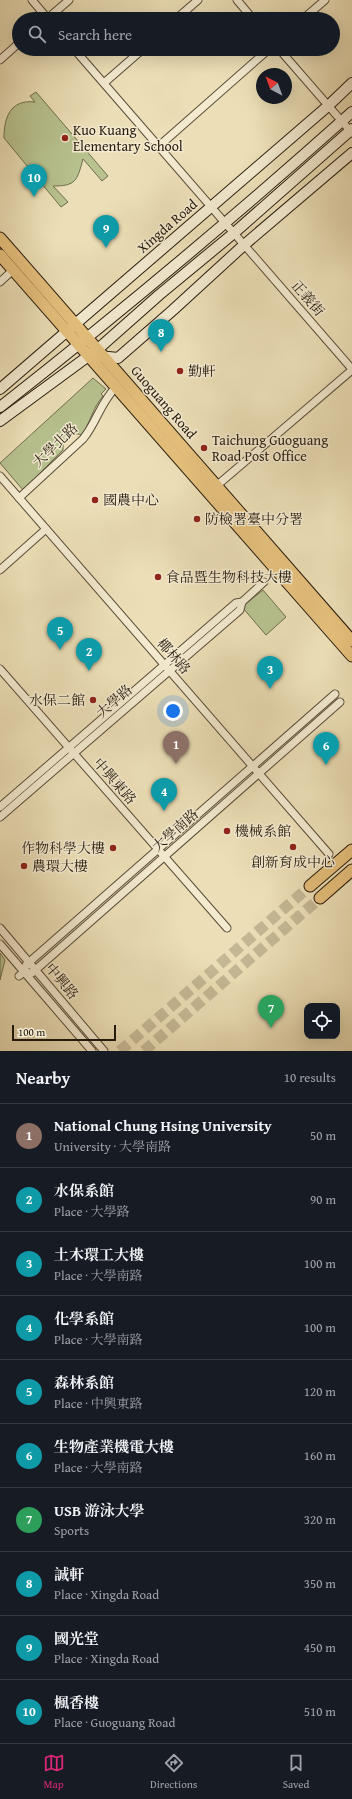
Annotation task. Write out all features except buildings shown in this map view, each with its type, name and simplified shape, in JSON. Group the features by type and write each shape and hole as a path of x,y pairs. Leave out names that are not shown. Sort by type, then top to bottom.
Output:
{"main road":[{"name":"Guoguang Road","path":"0,238 71,327 79,344 116,387 212,489 349,640 352,656"},
{"name":"Guoguang Road","path":"0,255 13,270 71,327 88,337 212,489"},
{"path":"317,894 352,850"},
{"path":"317,894 352,858"},
{"path":"317,894 352,870"},
{"path":"317,894 352,879"}],"street":[{"path":"32,0 42,12"},
{"path":"56,12 69,0"},
{"path":"184,12 198,0"},
{"path":"236,0 247,12"},
{"path":"311,12 325,0"},
{"path":"0,60 12,49"},
{"name":"正義街","path":"80,56 352,369"},
{"path":"104,83 135,56"},
{"path":"159,146 261,56"},
{"path":"102,353 159,295 234,233 351,131 285,56"},
{"name":"Xingda Road","path":"0,389 328,106 352,83"},
{"path":"0,407 88,337 225,223 352,112"},
{"path":"0,421 89,355 102,353 118,358 173,310 244,244 352,153"},
{"path":"0,282 13,270"},
{"path":"212,489 352,369"},
{"name":"大學北路","path":"19,498 88,433 105,399 116,387"},
{"name":"椰林路","path":"0,476 329,854"},
{"path":"0,570 46,529"},
{"name":"大學路","path":"0,807 71,750 167,668 236,603 242,602 264,582"},
{"name":"中興東路","path":"0,669 227,928"},
{"name":"大學南路","path":"335,694 26,965 22,974 32,973 340,702"},
{"name":"大學路","path":"0,817 71,750"},
{"name":"中興路","path":"0,928 104,1051"},
{"name":"中興路","path":"0,944 22,974 92,1051"}],"green space":[{"path":"36,92 108,176 102,181 83,159 77,177 74,181 67,185 53,186 68,202 61,207 4,138 5,124 10,111 20,104 35,102 30,96"},
{"path":"93,378 106,389 101,394 103,396 82,435 73,434 67,436 65,438 63,450 23,490 0,463"},
{"path":"263,590 286,617 266,635 242,607"},
{"path":"0,953 5,960 0,980"}],"tunnel":[{"path":"120,1051 310,886"},
{"path":"144,1051 320,898"}],"place":[{"name":"Kuo Kuang Elementary School","path":"65,138"},
{"name":"楓香樓","path":"34,197"},
{"name":"國光堂","path":"106,248"},
{"name":"誠軒","path":"161,352"},
{"name":"勤軒","path":"180,371"},
{"name":"Taichung Guoguang Road Post Office","path":"204,448"},
{"name":"國農中心","path":"95,500"},
{"name":"防檢署臺中分署","path":"197,519"},
{"name":"食品暨生物科技大樓","path":"158,577"},
{"name":"森林系館","path":"60,650"},
{"name":"水保系館","path":"89,671"},
{"name":"土木環工大樓","path":"270,689"},
{"name":"水保二館","path":"93,700"},
{"name":"National Chung Hsing University","path":"176,764"},
{"name":"生物產業機電大樓","path":"326,765"},
{"name":"化學系館","path":"164,811"},
{"name":"機械系館","path":"227,831"},
{"name":"創新育成中心","path":"293,847"},
{"name":"作物科學大樓","path":"113,848"},
{"name":"農環大樓","path":"24,866"},
{"name":"USB 游泳大學","path":"271,1028"}]}
